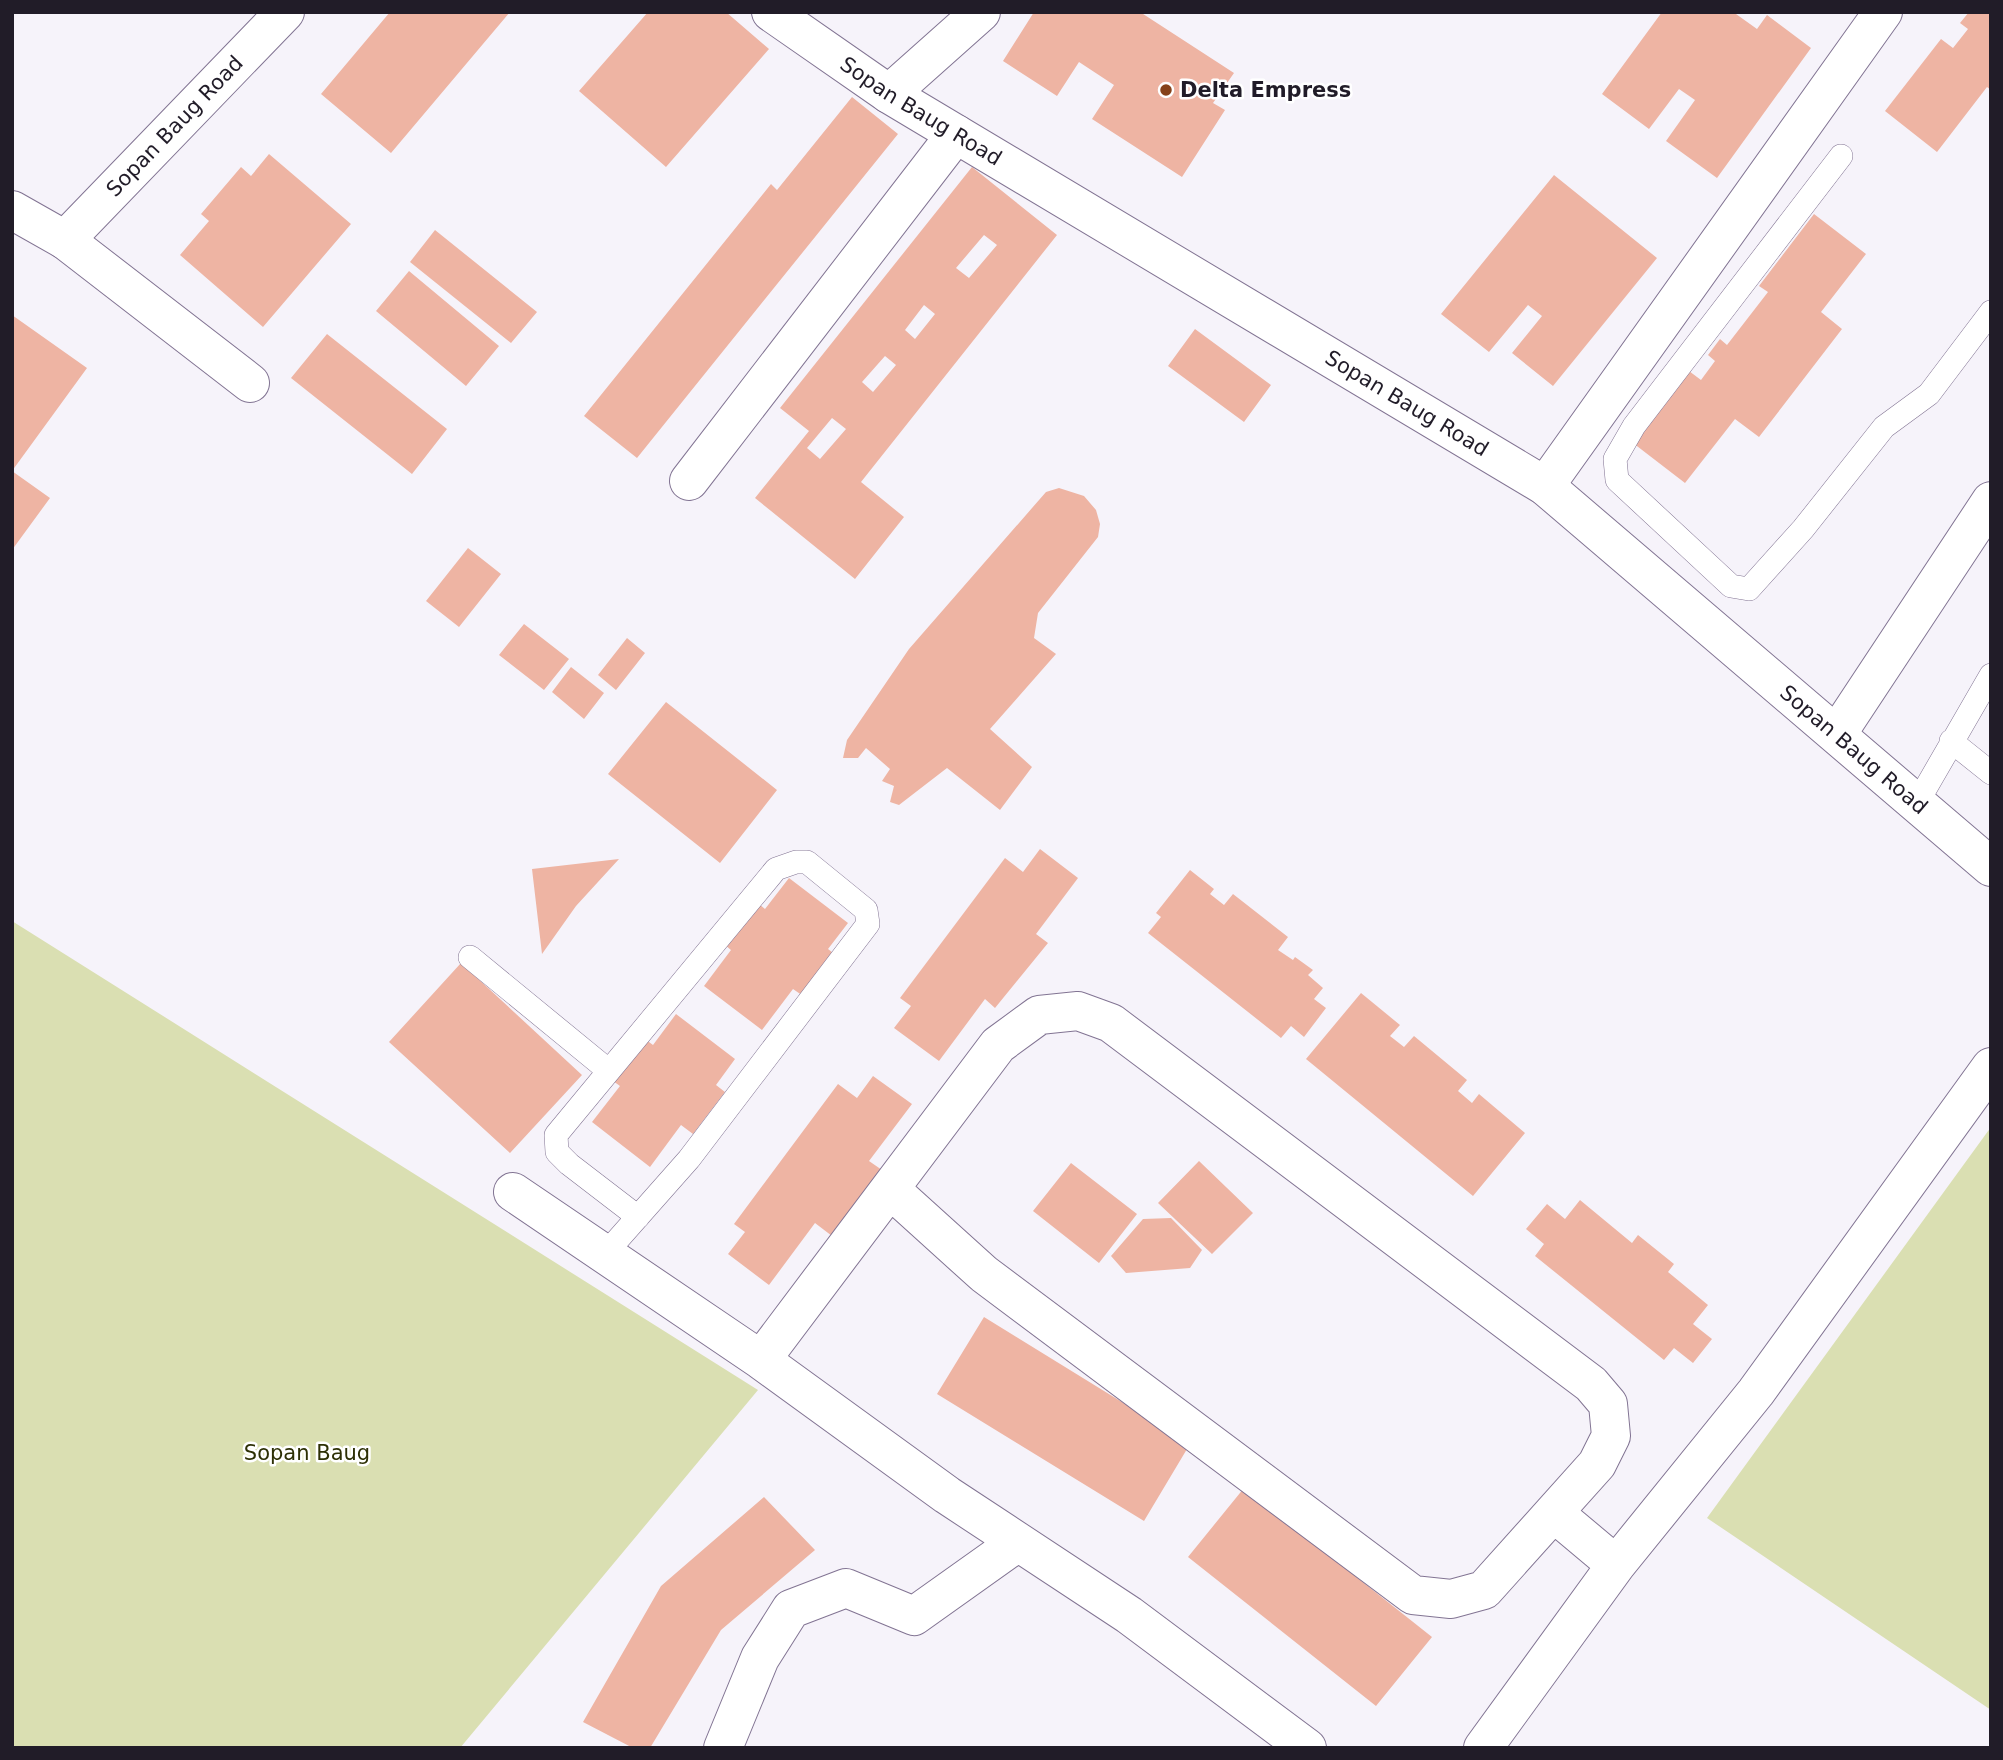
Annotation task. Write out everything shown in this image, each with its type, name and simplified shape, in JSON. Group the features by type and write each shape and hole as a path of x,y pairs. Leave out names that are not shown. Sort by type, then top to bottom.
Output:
{"street":[{"name":"Sopan Baug Road","path":"65,240 285,12"},
{"name":"Sopan Baug Road","path":"771,12 889,94 1545,486 1991,867"},
{"path":"889,94 981,12"},
{"path":"1545,486 1883,12"},
{"path":"690,481 956,134"},
{"path":"12,210 65,240 250,383"},
{"path":"1837,734 1991,501"},
{"path":"761,1360 998,1045 1039,1015 1078,1012 1111,1023 1591,1384 1608,1404 1611,1436 1597,1464 1484,1590 1451,1599 1413,1595 984,1274 890,1189"},
{"path":"1483,1748 1616,1565 1756,1392 1991,1067"},
{"path":"513,1192 761,1360 947,1495 1129,1615 1307,1748"},
{"path":"1554,1513 1616,1565"},
{"path":"723,1748 760,1658 790,1609 846,1588 914,1616 1018,1542"}],"lane":[{"path":"1841,156 1634,426 1615,459 1617,480 1731,586 1749,590 1803,529 1884,427 1929,394 1991,312"},
{"path":"1917,803 1991,675"},
{"path":"1951,741 1991,773"},
{"path":"605,1254 638,1217 689,1159 868,923 866,910 807,862 796,862 776,869 556,1135 557,1152 569,1164 638,1217"},
{"path":"470,957 609,1071"}],"green space":[{"name":"Sopan Baug","path":"12,921 758,1390 460,1748 12,1748"},
{"path":"1991,1127 1991,1710 1707,1518"}],"building":[{"path":"390,12 510,12 391,153 321,94"},
{"path":"648,12 726,12 769,49 666,167 579,91"},
{"name":"Delta Empress","path":"1034,12 1140,12 1234,73 1213,103 1225,110 1182,177 1092,119 1114,85 1079,62 1057,96 1003,61"},
{"path":"1662,12 1737,12 1736,14 1757,29 1767,15 1811,48 1717,178 1666,141 1695,100 1679,89 1649,129 1602,94"},
{"path":"1969,12 1991,12 1991,90 1987,87 1937,152 1885,111 1941,39 1953,48 1968,29 1960,23"},
{"path":"852,97 898,134 637,458 584,416 771,184 777,190"},
{"path":"269,154 351,224 263,327 180,255 209,221 201,214 241,167 251,176"},
{"path":"972,167 1057,235 861,482 904,517 855,579 755,498 809,431 780,408","holes":["984,235 997,245 969,278 956,268","924,305 935,314 915,339 905,330","885,356 896,365 873,392 862,382","832,418 846,429 820,459 807,448"]},
{"path":"1554,175 1657,258 1553,386 1512,353 1542,316 1528,305 1489,352 1441,314"},
{"path":"1814,214 1866,254 1821,312 1842,329 1759,437 1735,419 1685,483 1633,443 1689,371 1701,380 1715,361 1708,355 1720,339 1727,345 1768,292 1759,286"},
{"path":"435,230 537,312 511,343 410,262"},
{"path":"409,271 499,346 466,386 376,311"},
{"path":"12,315 87,368 12,471"},
{"path":"1195,329 1271,385 1244,422 1168,366"},
{"path":"327,334 447,429 412,474 291,378"},
{"path":"12,471 50,498 12,550"},
{"path":"1059,488 1084,496 1096,510 1100,524 1098,537 1038,613 1034,638 1056,654 990,729 1032,767 1000,810 947,768 899,805 890,802 894,786 882,781 890,769 866,748 858,758 843,758 847,740 909,649 1046,492"},
{"path":"468,548 501,574 459,627 426,601"},
{"path":"524,624 569,659 544,690 499,655"},
{"path":"627,638 645,653 616,690 598,675"},
{"path":"571,667 604,693 584,719 552,692"},
{"path":"666,702 777,790 720,863 608,774"},
{"path":"1040,849 1078,878 1036,934 1048,943 995,1008 985,999 939,1061 894,1028 911,1006 900,998 1005,858 1023,872"},
{"path":"619,859 576,906 542,954 532,869"},
{"path":"1190,870 1214,889 1210,894 1224,905 1233,894 1288,937 1278,950 1293,960 1295,957 1313,970 1308,975 1323,988 1314,999 1326,1008 1304,1037 1291,1026 1281,1038 1148,933 1161,917 1156,913"},
{"path":"789,878 848,923 828,949 837,956 806,998 793,989 762,1030 704,986 731,950 725,945 758,903 765,909"},
{"path":"461,963 582,1075 510,1153 389,1042"},
{"path":"1361,993 1400,1025 1390,1036 1404,1047 1414,1036 1467,1080 1458,1091 1472,1103 1479,1094 1525,1133 1473,1196 1306,1059"},
{"path":"676,1014 735,1059 716,1085 725,1092 693,1134 681,1125 650,1167 592,1122 620,1086 613,1081 645,1039 653,1045"},
{"path":"873,1076 912,1104 869,1161 882,1170 832,1236 815,1223 769,1285 728,1254 745,1232 734,1224 838,1084 857,1098"},
{"path":"1199,1161 1253,1213 1212,1254 1158,1203"},
{"path":"1071,1163 1137,1214 1099,1263 1033,1211"},
{"path":"1580,1200 1632,1243 1638,1235 1674,1264 1668,1272 1708,1305 1693,1324 1712,1339 1693,1363 1674,1348 1664,1360 1535,1256 1544,1244 1526,1229 1547,1204 1565,1219"},
{"path":"1171,1218 1202,1250 1190,1268 1126,1273 1111,1256 1143,1219"},
{"path":"984,1317 1190,1444 1144,1521 937,1394"},
{"path":"1244,1488 1432,1637 1376,1706 1188,1557"},
{"path":"764,1497 815,1550 721,1630 650,1748 633,1748 583,1722 661,1586"}],"place":[{"name":"Delta Empress","path":"1166,90"}]}
